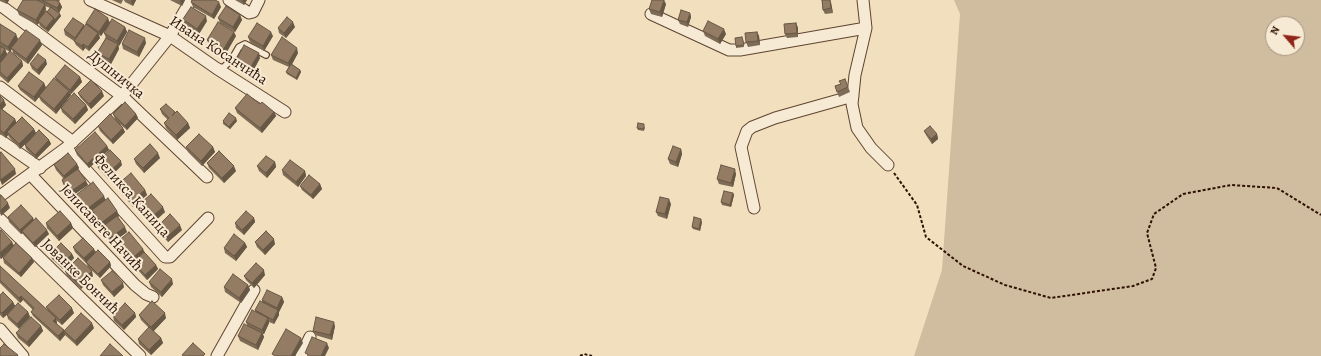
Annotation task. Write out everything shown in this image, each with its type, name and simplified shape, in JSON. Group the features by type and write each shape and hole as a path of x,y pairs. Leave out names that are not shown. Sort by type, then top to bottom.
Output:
{"street":[{"name":"Ивана Косанчића","path":"90,0 170,36 216,68 285,112"},
{"path":"0,196 31,175 70,145 122,96 170,36 190,0"},
{"path":"229,0 249,13 253,12 259,0"},
{"path":"863,0 866,28 855,75 852,104 857,128 871,148 888,165"},
{"name":"Душничка","path":"0,5 122,96 207,177"},
{"path":"651,14 729,50 740,50 866,28"},
{"name":"Феликса Каница","path":"0,87 70,145 165,257 174,253 208,218"},
{"path":"754,208 741,147 747,131 752,127 775,118 853,96"},
{"path":"0,140 40,168"},
{"name":"Јелисавете Начић","path":"31,175 135,285 153,297"},
{"name":"Јованке Бончић","path":"0,219 140,356"},
{"path":"216,356 254,290"},
{"path":"0,329 23,356"},
{"path":"301,356 310,337"}],"lane":[{"path":"216,68 224,67 232,59 239,47 245,44 266,54"}],"path":[{"path":"888,165 917,205 926,237 963,266 1005,285 1051,298 1133,286 1152,279 1156,268 1147,233 1154,214 1183,194 1231,185 1277,188 1321,215"},
{"path":"580,356 584,354 592,356"}],"shaded area":[{"path":"954,0 1321,0 1321,356 914,356 942,270 960,14"}],"building":[{"path":"23,0 37,0 45,4 36,20 17,10"},
{"path":"42,0 56,0 60,3 57,8"},
{"path":"192,0 215,0 219,2 212,15 191,2"},
{"path":"652,0 664,0 660,12 649,9"},
{"path":"822,0 830,0 831,8 823,10"},
{"path":"226,6 240,15 233,27 218,18"},
{"path":"51,7 60,14 55,20 47,12"},
{"path":"191,7 206,16 197,29 183,19"},
{"path":"95,9 108,18 99,32 86,23"},
{"path":"681,10 690,13 687,22 678,20"},
{"path":"46,11 54,18 46,28 38,21"},
{"path":"287,17 293,22 284,33 278,28"},
{"path":"73,18 84,25 75,38 64,30"},
{"path":"112,19 125,27 117,41 104,33"},
{"path":"708,21 724,29 718,39 703,31"},
{"path":"218,22 234,32 223,50 207,40"},
{"path":"257,23 271,32 263,46 248,37"},
{"path":"796,23 797,33 785,34 784,24"},
{"path":"0,24 16,34 8,47 0,42"},
{"path":"86,24 98,33 88,47 83,44 82,46 74,41"},
{"path":"26,30 40,40 26,59 11,48"},
{"path":"129,30 145,38 137,52 122,44"},
{"path":"757,32 758,41 746,42 745,33"},
{"path":"282,37 297,48 288,63 271,55"},
{"path":"742,37 744,45 736,46 735,38"},
{"path":"106,38 118,44 109,59 97,53"},
{"path":"244,45 259,53 249,70 235,63"},
{"path":"0,46 5,49 0,57"},
{"path":"10,51 22,61 7,78 0,72 0,63"},
{"path":"38,54 46,60 37,70 30,64"},
{"path":"291,64 300,70 296,78 286,72"},
{"path":"65,65 80,77 70,90 55,77"},
{"path":"29,72 44,83 34,97 18,86"},
{"path":"54,78 69,91 54,109 39,96"},
{"path":"845,79 848,87 837,92 835,86 841,84 839,81"},
{"path":"91,80 102,91 89,104 78,93"},
{"path":"74,93 86,105 73,119 61,108"},
{"path":"247,94 260,104 262,102 274,112 260,128 235,108"},
{"path":"0,96 4,100 0,105"},
{"path":"125,102 136,114 125,126 113,114"},
{"path":"166,104 175,112 172,116 177,111 188,123 176,135 164,123 169,118 160,109"},
{"path":"0,108 15,119 4,133 0,130"},
{"path":"229,113 236,118 229,127 223,121"},
{"path":"110,114 123,128 111,140 98,126"},
{"path":"22,117 34,129 19,144 7,132"},
{"path":"638,123 644,124 644,129 637,128"},
{"path":"930,126 937,134 931,139 924,131"},
{"path":"39,130 49,140 35,155 25,145"},
{"path":"95,132 107,146 87,164 75,150"},
{"path":"199,134 213,147 201,161 186,147"},
{"path":"150,144 158,153 143,168 134,159"},
{"path":"673,146 681,149 676,162 668,159"},
{"path":"110,150 121,161 107,174 96,163"},
{"path":"219,151 234,166 222,178 207,163"},
{"path":"1,152 15,169 0,180 0,153"},
{"path":"68,153 77,164 64,176 54,165"},
{"path":"266,156 275,162 266,173 257,166"},
{"path":"290,160 305,171 296,182 282,170"},
{"path":"721,165 735,169 731,183 717,179"},
{"path":"78,169 86,181 70,192 62,180"},
{"path":"131,173 145,190 131,202 117,185"},
{"path":"309,175 320,184 311,195 300,186"},
{"path":"93,182 104,196 87,209 76,195"},
{"path":"724,191 733,193 730,205 721,202"},
{"path":"151,194 163,207 152,217 140,204"},
{"path":"0,195 8,203 0,211"},
{"path":"660,197 669,199 665,214 656,212"},
{"path":"108,198 117,211 101,223 92,210"},
{"path":"21,205 33,218 20,230 8,217"},
{"path":"60,211 71,223 57,236 46,223"},
{"path":"246,211 254,218 242,230 235,223"},
{"path":"170,214 180,225 167,237 157,227"},
{"path":"117,216 125,227 110,238 102,227"},
{"path":"694,217 701,219 699,229 692,227"},
{"path":"36,218 47,230 33,243 22,231"},
{"path":"1,230 12,242 0,253 0,231"},
{"path":"266,231 274,239 263,250 255,242"},
{"path":"129,232 143,249 130,260 116,243"},
{"path":"234,234 245,243 234,256 224,248"},
{"path":"83,238 94,249 84,258 73,247"},
{"path":"16,243 32,258 19,273 3,258"},
{"path":"61,243 72,254 61,265 50,254"},
{"path":"98,250 110,262 98,274 86,262"},
{"path":"144,252 156,265 145,275 133,262"},
{"path":"78,258 92,271 79,284 65,271"},
{"path":"256,263 264,270 252,283 244,276"},
{"path":"0,266 56,318 53,321 64,330 58,336 31,312 34,308 21,296 19,298 0,280"},
{"path":"160,269 172,279 161,292 149,282"},
{"path":"112,271 123,283 112,292 101,280"},
{"path":"233,274 248,285 239,298 224,287"},
{"path":"267,290 282,297 277,308 262,300"},
{"path":"3,292 13,302 2,313 0,312 0,295"},
{"path":"59,295 72,308 60,320 46,307"},
{"path":"152,301 165,313 151,327 139,315"},
{"path":"260,301 278,310 273,320 255,310"},
{"path":"18,303 28,312 17,324 7,315"},
{"path":"125,303 135,313 122,325 113,316"},
{"path":"252,310 268,318 262,330 246,322"},
{"path":"81,313 92,323 75,341 64,331"},
{"path":"31,317 41,326 27,342 16,333"},
{"path":"316,317 334,322 330,335 313,331"},
{"path":"244,324 262,333 256,345 238,336"},
{"path":"149,327 161,338 149,350 138,339"},
{"path":"286,329 301,338 291,356 275,356 272,354"},
{"path":"312,337 327,343 321,356 311,356 305,353"},
{"path":"193,343 205,354 203,356 182,355"},
{"path":"4,344 18,355 0,356 0,348"},
{"path":"110,344 123,356 100,356"}]}
